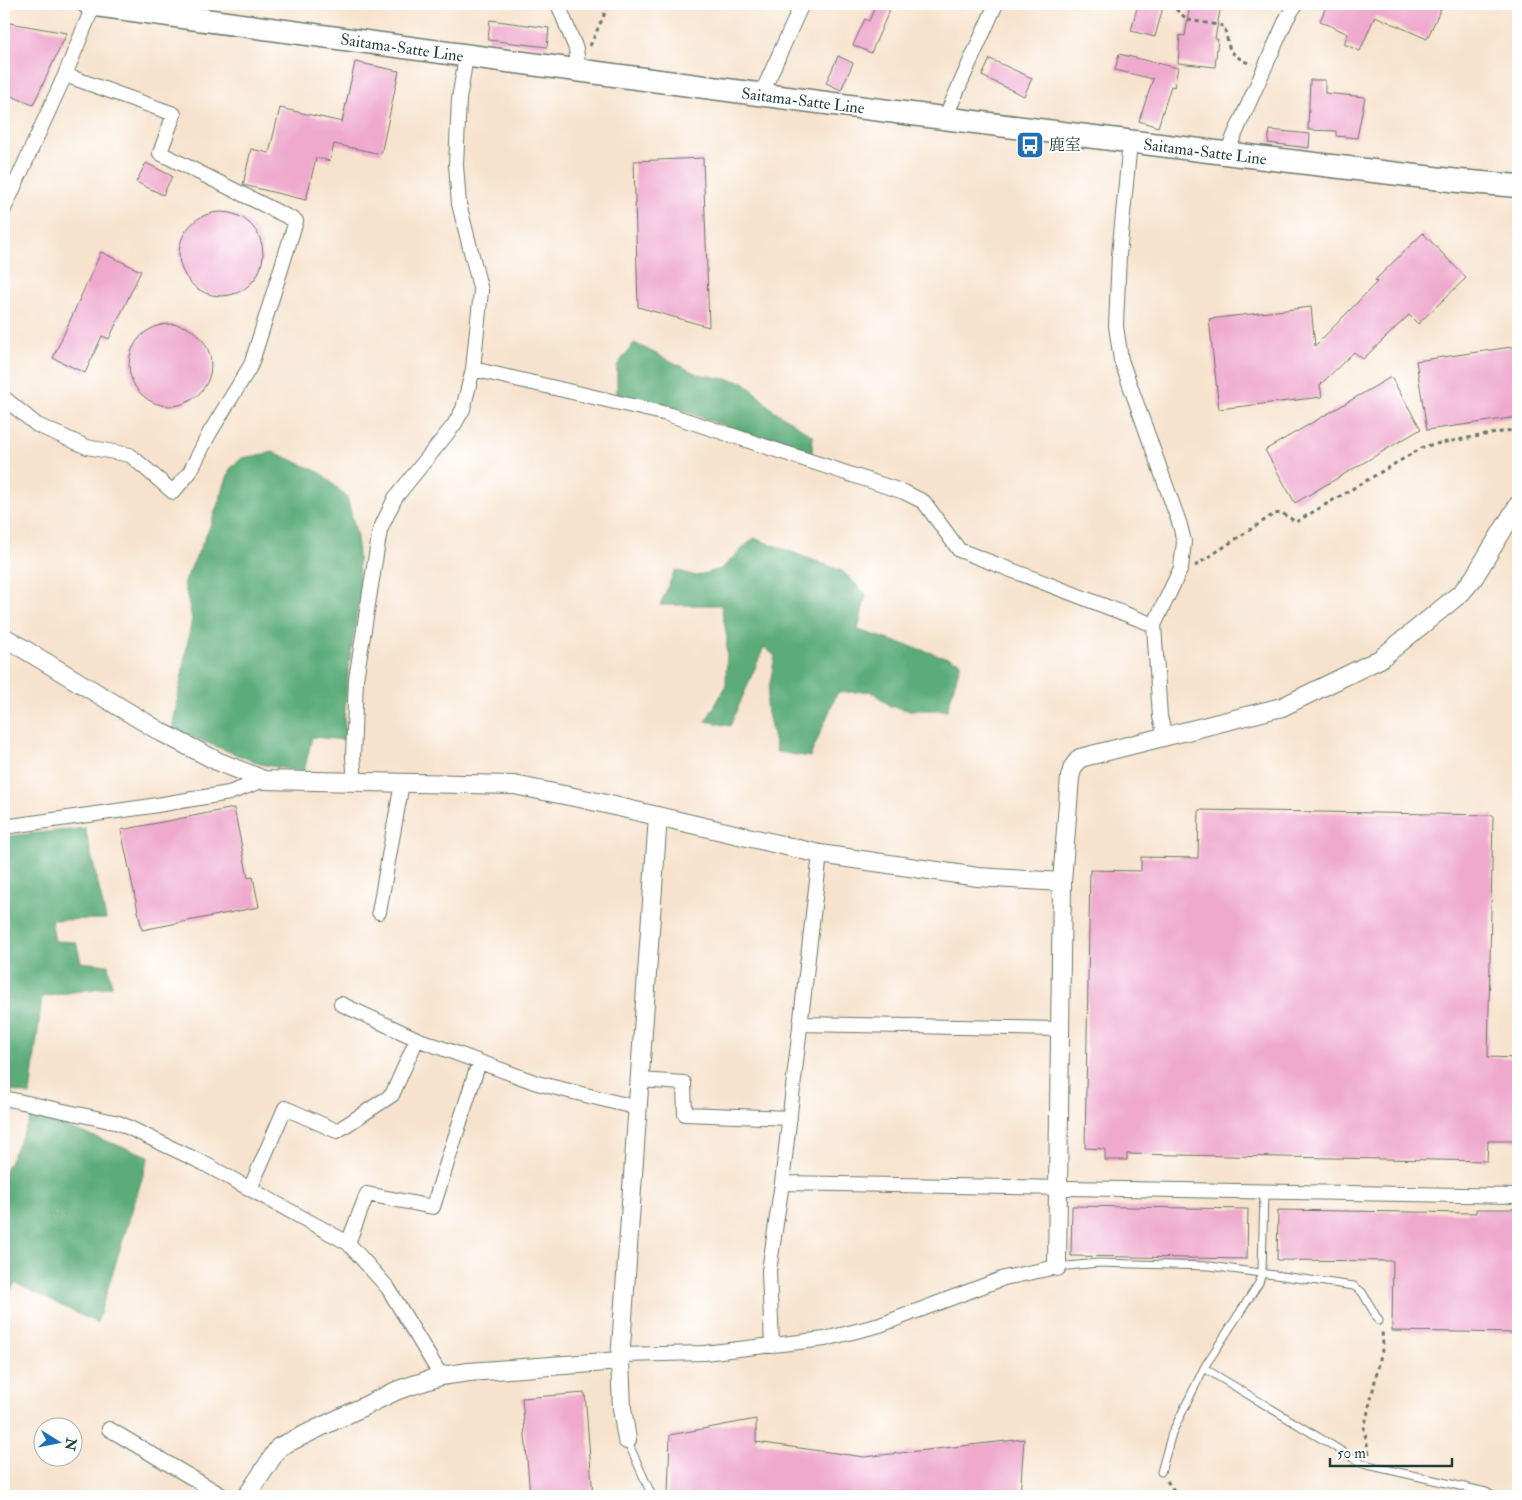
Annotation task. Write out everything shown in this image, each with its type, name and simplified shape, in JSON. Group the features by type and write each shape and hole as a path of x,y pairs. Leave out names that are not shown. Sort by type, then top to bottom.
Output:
{"main road":[{"name":"Saitama-Satte Line","path":"89,4 132,7 466,57 944,120 1458,181 1518,186"}],"street":[{"path":"4,209 65,75 94,4"},
{"path":"558,4 576,49 579,72"},
{"path":"761,96 802,4"},
{"path":"944,120 996,4"},
{"path":"1226,154 1296,4"},
{"path":"355,782 353,758 356,679 380,530 395,498 454,425 463,409 472,369 481,291 459,204 456,165 459,99 466,57"},
{"path":"4,398 37,425 88,447 130,454 173,492 190,472 209,434 251,365 296,220 160,154 174,114 65,75"},
{"path":"1130,142 1118,264 1116,326 1121,360 1180,525 1184,542 1181,568 1154,625 1160,717 1165,735"},
{"path":"472,369 667,414 904,492 924,502 959,550 1154,625"},
{"path":"247,1496 279,1447 398,1390 442,1376 621,1358 704,1353 826,1339 880,1325 1004,1278 1057,1267 1062,882 1070,777 1073,767 1080,758 1282,707 1380,659 1461,594 1473,579 1518,505"},
{"path":"4,637 161,732 217,761 264,780 514,785 820,854 978,877 1062,882"},
{"path":"4,826 154,806 228,793 264,780"},
{"path":"379,912 402,783"},
{"path":"627,1440 622,1408 621,1358 658,816"},
{"path":"772,1346 769,1271 790,1118 820,854"},
{"path":"341,1004 417,1039 537,1083 638,1108"},
{"path":"800,1024 1060,1029"},
{"path":"250,1189 285,1108 336,1131 392,1095 417,1039"},
{"path":"348,1243 367,1194 433,1207 478,1062"},
{"path":"640,1080 684,1083 685,1114 790,1118"},
{"path":"4,1098 119,1123 203,1163 348,1243 388,1288 442,1376"},
{"path":"782,1183 1518,1196"},
{"path":"109,1429 223,1496"}],"lane":[{"path":"1161,1472 1172,1432 1204,1368 1259,1283 1262,1272 1264,1191"},
{"path":"1057,1267 1098,1263 1210,1266 1354,1286 1362,1292 1379,1320"},
{"path":"1204,1368 1363,1464 1486,1492 1493,1496"},
{"path":"627,1440 652,1496"}],"path":[{"path":"579,72 609,4"},
{"path":"1170,4 1188,20 1224,26 1230,51 1243,61 1265,68"},
{"path":"1181,568 1189,570 1274,514 1282,513 1296,522 1425,446 1518,429"},
{"path":"1373,1466 1364,1429 1383,1346 1384,1337 1379,1320"},
{"path":"1161,1472 1178,1496"}],"green space":[{"path":"634,343 697,374 744,382 773,410 813,436 812,453 722,425 661,403 617,397 617,366"},
{"path":"274,452 321,473 347,497 357,537 360,595 349,665 344,720 347,740 312,737 304,772 260,764 172,729 192,618 184,583 209,529 230,469 242,458"},
{"path":"754,538 842,571 866,594 858,630 961,662 947,710 908,710 890,706 871,691 837,693 810,757 777,752 766,705 775,656 764,647 730,726 706,721 726,686 727,637 721,605 660,605 675,570 696,576 721,569"},
{"path":"85,828 106,919 51,920 55,941 76,942 81,962 108,965 112,986 42,997 30,1095 4,1089 4,841 9,836"},
{"path":"32,1115 149,1156 97,1323 15,1283 4,1304 4,1173"}],"building":[{"path":"876,4 890,9 871,53 853,45 865,19 869,21"},
{"path":"1138,4 1163,7 1155,37 1131,31"},
{"path":"1190,4 1221,4 1215,39 1218,39 1215,67 1178,63 1180,35 1185,36"},
{"path":"1327,4 1443,4 1427,39 1375,16 1360,51 1344,44 1348,34 1320,21"},
{"path":"490,20 549,28 547,47 488,40"},
{"path":"4,22 67,33 33,105 4,93"},
{"path":"1119,54 1178,68 1174,87 1171,86 1158,127 1139,121 1153,79 1115,70"},
{"path":"838,56 853,63 841,90 826,83"},
{"path":"990,59 1032,78 1024,96 982,76"},
{"path":"355,62 399,71 381,154 334,144 330,161 316,158 306,200 243,185 251,149 269,153 280,108 342,122"},
{"path":"1310,80 1325,80 1325,93 1365,97 1357,138 1336,136 1336,131 1308,130"},
{"path":"1270,130 1310,134 1309,148 1268,143"},
{"path":"703,158 709,327 638,307 634,161"},
{"path":"146,163 172,176 163,195 136,182"},
{"path":"221,212 237,215 251,224 260,238 263,254 260,270 251,284 237,293 221,296 205,293 191,284 182,270 179,254 182,238 191,224 205,215"},
{"path":"1423,233 1466,278 1418,324 1409,315 1363,359 1354,352 1320,385 1322,397 1219,409 1209,319 1311,307 1315,346 1377,282 1375,280"},
{"path":"101,252 141,271 109,339 102,336 85,373 53,358"},
{"path":"162,324 178,324 193,331 204,342 211,357 208,381 199,394 178,406 162,406 147,399 136,388 129,373 129,357 136,342 147,331"},
{"path":"1518,346 1518,417 1427,430 1416,361"},
{"path":"1391,377 1421,429 1295,503 1265,450"},
{"path":"234,808 248,878 253,877 259,907 142,930 121,830"},
{"path":"1199,810 1493,815 1488,1057 1518,1058 1518,1141 1488,1141 1487,1161 1127,1154 1127,1160 1105,1160 1105,1149 1085,1148 1090,870 1141,871 1141,857 1198,858"},
{"path":"1072,1206 1248,1209 1247,1259 1071,1256"},
{"path":"1476,1209 1518,1209 1518,1333 1392,1331 1393,1261 1277,1260 1278,1210 1476,1213"},
{"path":"585,1393 593,1496 530,1496 522,1398"},
{"path":"756,1419 756,1442 864,1457 1024,1439 1020,1496 668,1496 670,1435"}],"place":[{"name":"鹿室","path":"1030,145"}]}
